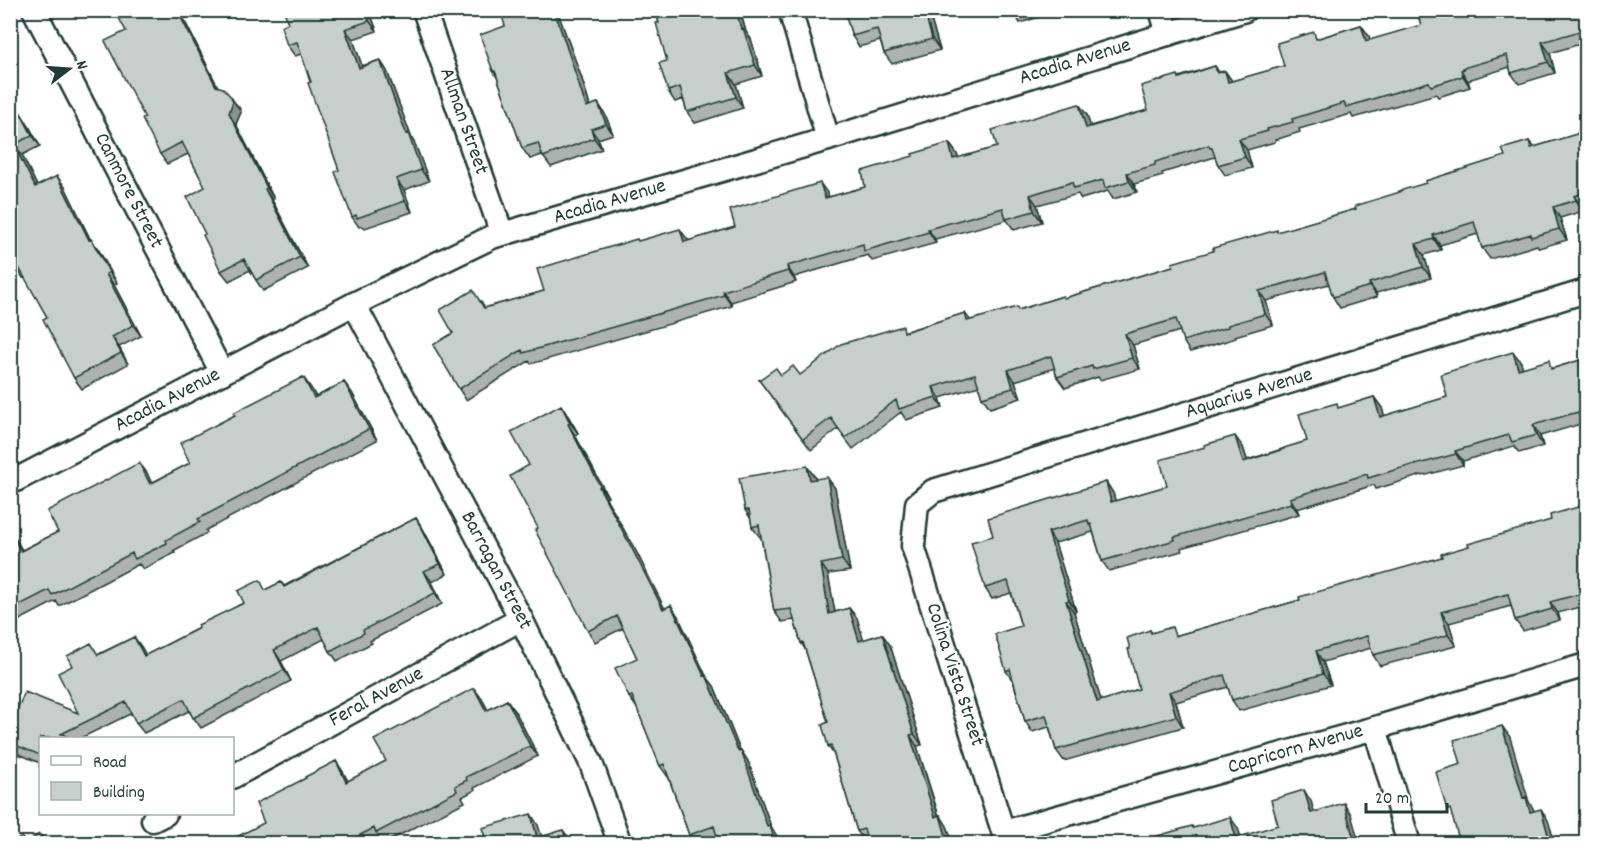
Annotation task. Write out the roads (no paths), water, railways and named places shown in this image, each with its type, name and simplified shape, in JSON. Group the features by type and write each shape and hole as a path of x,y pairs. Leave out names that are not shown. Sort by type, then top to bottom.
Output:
{"street":[{"name":"Canmore Street","path":"34,10 222,374"},
{"name":"Allman Street","path":"424,10 502,234"},
{"path":"790,10 828,139"},
{"path":"1161,10 1168,34"},
{"name":"Acadia Avenue","path":"10,483 354,304 492,237 828,139 1245,10"},
{"name":"Aquarius Avenue","path":"916,504 933,491 1587,291"},
{"name":"Barragan Street","path":"354,304 520,619 591,763 620,843"},
{"name":"Colina Vista Street","path":"916,504 913,546 1005,838"},
{"name":"Feral Avenue","path":"234,776 520,619"},
{"name":"Capricorn Avenue","path":"1005,838 1587,665"},
{"path":"1375,728 1409,843"}]}
